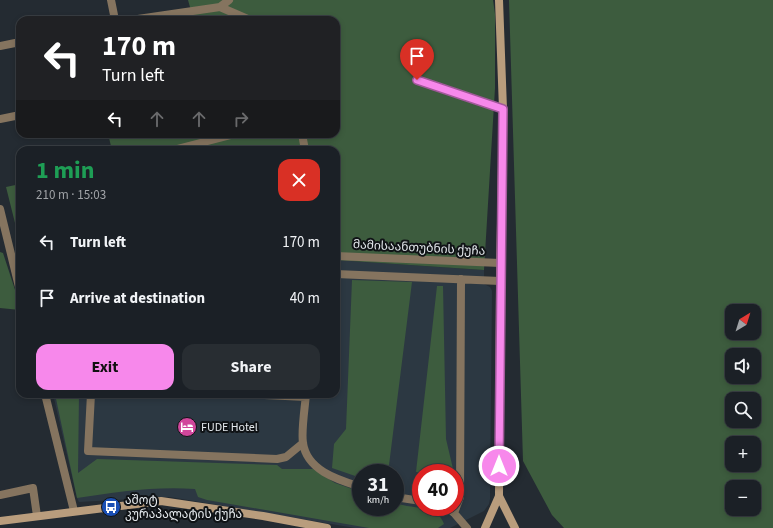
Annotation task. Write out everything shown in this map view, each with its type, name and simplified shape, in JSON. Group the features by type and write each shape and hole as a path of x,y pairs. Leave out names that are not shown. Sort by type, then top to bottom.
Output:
{"street":[{"path":"111,0 114,16"},
{"path":"157,16 220,6 229,0"},
{"path":"485,528 499,496 500,264 503,109 499,0"},
{"path":"220,6 241,16"},
{"path":"0,46 16,43"},
{"path":"417,80 503,109"},
{"path":"0,119 16,116"},
{"path":"188,146 220,138"},
{"path":"0,209 3,234 16,278"},
{"name":"მამისაანთუბნის ქუჩა","path":"340,256 500,264"},
{"path":"340,274 500,281"},
{"path":"460,464 461,279"},
{"path":"46,398 74,511"},
{"path":"91,398 88,451 277,459 286,457 303,443"},
{"path":"306,398 303,443 307,454 324,473 336,480 352,484"},
{"path":"0,495 33,488 37,516"},
{"path":"499,496 515,528"},
{"path":"0,521 160,501 263,516 327,528"},
{"path":"457,516 467,528"}],"shaded area":[{"path":"340,260 484,270 484,284 490,287 492,291 490,499 489,504 484,511 450,528 355,528 170,497 79,502 54,398 340,398"}],"green space":[{"path":"188,0 493,0 495,14 495,88 484,270 340,260 340,146 111,146 109,138 340,138 340,16 192,16"},
{"path":"509,0 773,0 773,528 564,528 552,515 523,461"},
{"path":"16,185 16,227 6,187"},
{"path":"0,252 3,253 16,293 16,310 0,308"},
{"path":"352,280 412,282 389,464 352,464 352,475 332,468 334,444 346,429"},
{"path":"437,286 443,286 446,439 452,464 417,464"},
{"path":"56,398 79,398 78,473 97,459 277,465 282,469 313,469 335,483 352,489 352,516 404,516 404,506 412,507 412,516 438,516 444,524 438,528 369,528 207,500 198,497 195,489 166,488 77,498"}],"place":[{"name":"FUDE Hotel","path":"187,427"},
{"name":"აშოტ კურაპალატის ქუჩა","path":"111,507"}],"route":[{"path":"417,80 503,109 499,466"}]}
